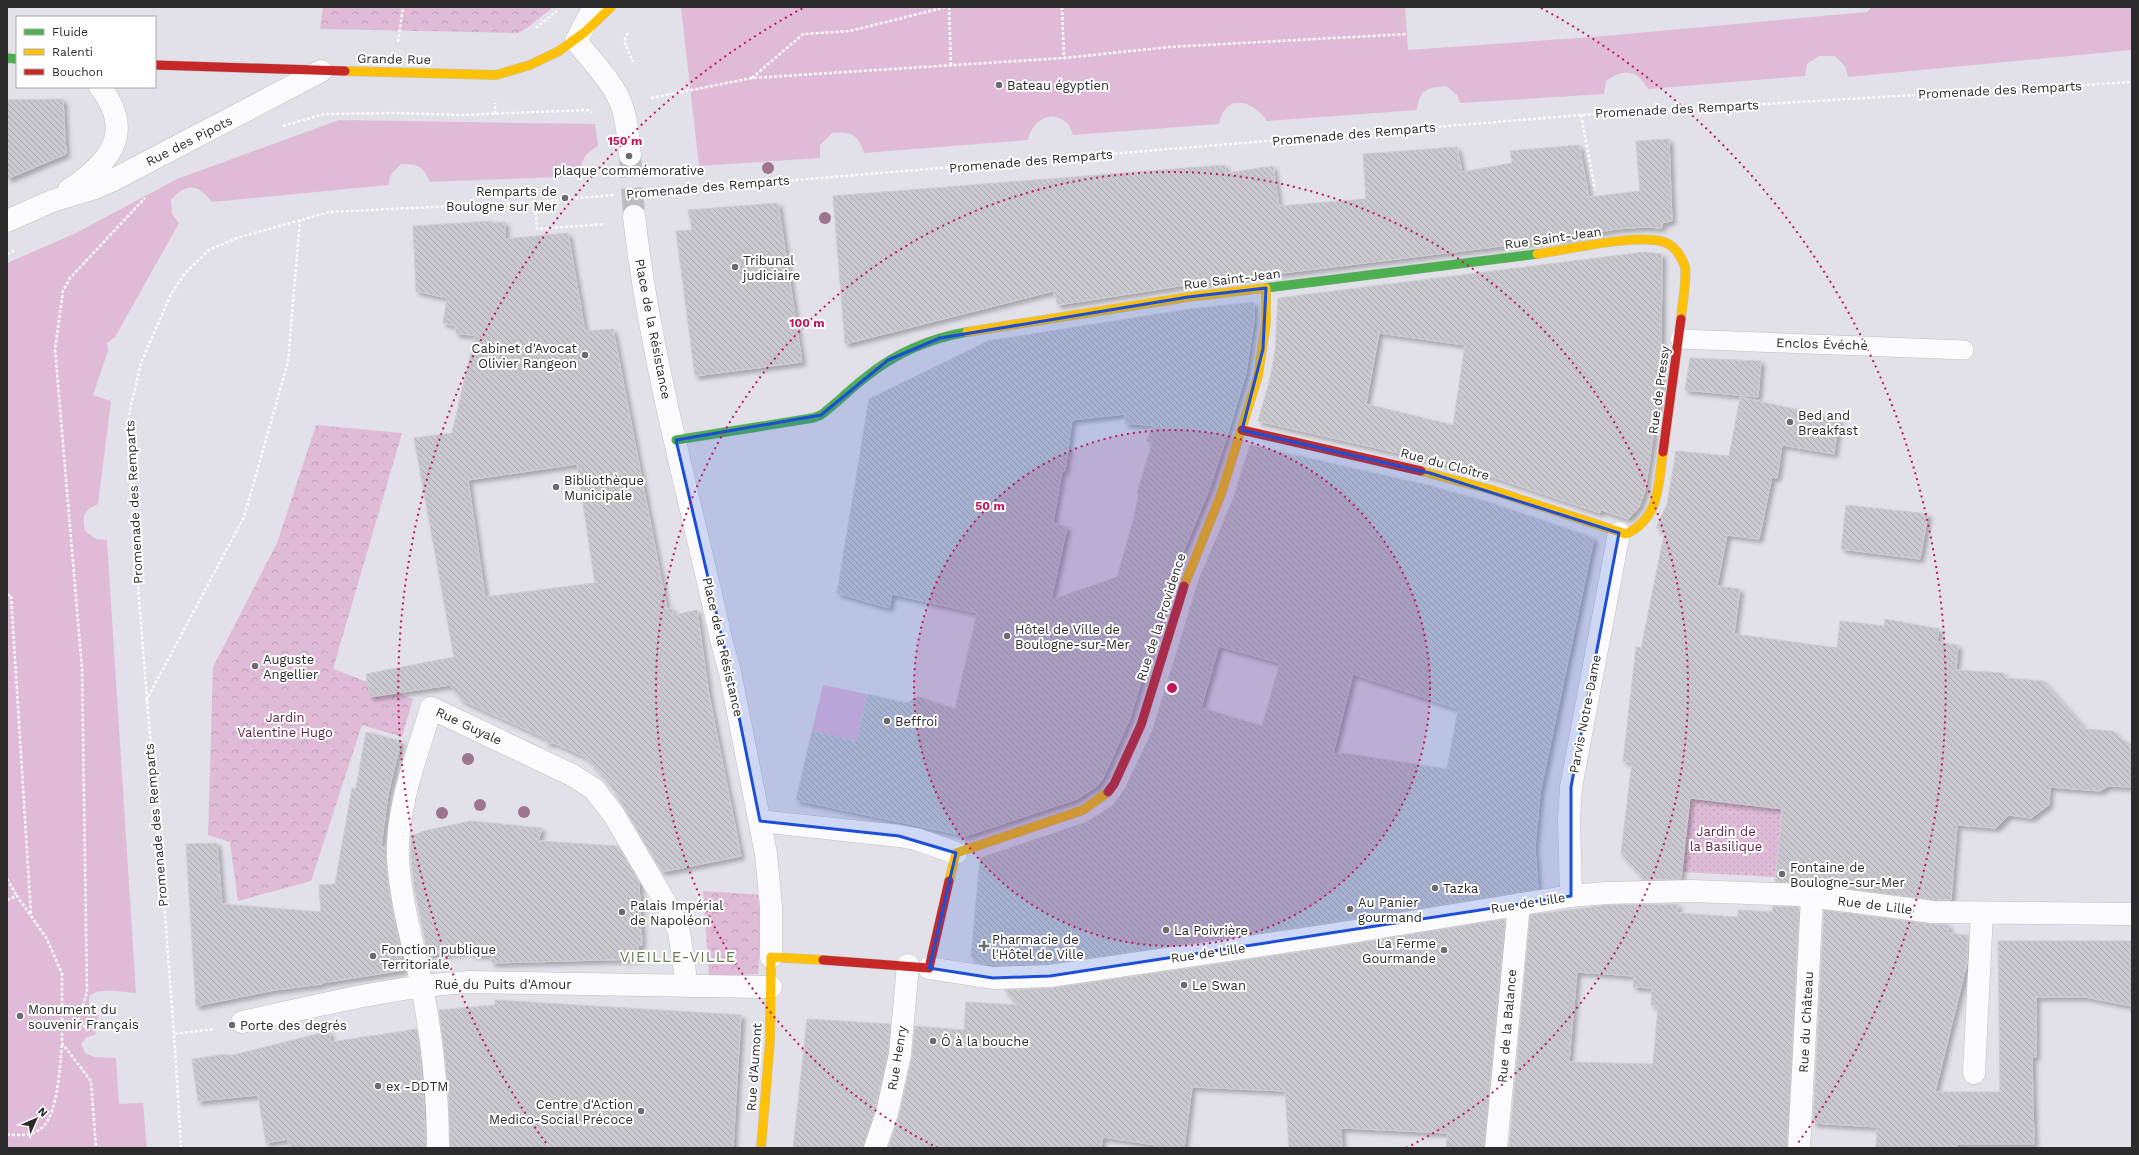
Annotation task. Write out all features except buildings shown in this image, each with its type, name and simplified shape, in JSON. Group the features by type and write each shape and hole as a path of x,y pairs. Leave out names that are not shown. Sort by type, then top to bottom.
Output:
{"street":[{"path":"594,7 576,41 620,100 626,121 630,155"},
{"name":"Grande Rue","path":"156,65 395,73 496,74 517,71 564,50 576,41 611,7"},
{"name":"Rue des Pipots","path":"7,221 52,201 89,190 113,180 321,71"},
{"name":"Rue des Pipots","path":"52,201 94,172 102,163 115,141 117,118 107,97 101,88"},
{"name":"Place de la Résistance","path":"634,216 640,261 658,359 722,643 730,672 760,821 766,854 771,907 771,957"},
{"name":"Rue Saint-Jean","path":"676,440 813,418 830,408 861,380 888,360 905,351 940,338 960,333 1180,298 1569,250 1604,244 1655,239 1665,242 1676,250"},
{"name":"Rue de Pressy","path":"1627,531 1642,526 1649,516 1657,493 1680,339 1685,269 1683,261 1676,250"},
{"name":"Rue de la Providence","path":"956,853 1071,815 1097,803 1106,795 1129,753 1141,725 1187,575 1221,494 1242,430 1258,376 1264,349 1266,288"},
{"name":"Rue du Cloître","path":"1242,430 1430,473 1492,490 1627,531"},
{"name":"Parvis Notre-Dame","path":"1571,896 1569,820 1571,787 1627,531"},
{"name":"Rue Guyale","path":"422,985 400,876 398,838 405,795 431,708 572,775 594,789 614,815 667,904 676,924 687,986"},
{"path":"760,821 899,836 916,839 956,853 929,968 908,965 771,957"},
{"name":"Rue de Lille","path":"929,968 993,978 1050,976 1339,934 1571,896 1606,893 1692,891 1812,897 1922,911 2132,914"},
{"name":"Rue du Château","path":"1799,1148 1812,897"},
{"name":"Rue de la Balance","path":"1496,1148 1518,904"},
{"path":"1974,1073 1982,913"},
{"name":"Rue d'Aumont","path":"761,1148 769,1063 771,957"},
{"name":"Rue Henry","path":"875,1148 887,1113 900,1054 908,965"},
{"name":"Rue du Puits d'Amour","path":"242,1022 422,985 469,982 771,987"},
{"path":"422,985 436,1095 438,1148"}],"lane":[{"name":"Enclos Évéché","path":"1680,339 1964,350"}],"path":[{"path":"395,73 403,7"},
{"path":"752,78 803,34 850,31 947,7 951,65"},
{"path":"1062,7 1064,58"},
{"path":"631,28 624,41 636,70"},
{"path":"626,121 648,98 752,78 1064,58 1169,47 1407,34"},
{"name":"Promenade des Remparts","path":"650,192 1581,115 2132,82"},
{"path":"280,127 324,114 396,113 462,115 587,110 598,115"},
{"path":"1581,115 1595,190"},
{"name":"Promenade des Remparts","path":"181,1148 175,1034 146,702 128,438 129,414 141,363 171,294 185,273 209,250 237,238 329,212 534,202 618,195"},
{"path":"77,1025 87,992 82,669 56,349 63,291 70,278 146,197"},
{"path":"534,202 537,229 609,224"},
{"path":"146,702 244,517 288,362 300,220"},
{"path":"7,254 23,247"},
{"path":"7,595 11,595 31,915"},
{"path":"7,879 47,939 62,974 63,1025 58,1076 51,1113 43,1127 29,1135 7,1134"},
{"path":"7,900 17,896"},
{"path":"63,1025 96,1027"},
{"path":"175,1034 213,1029"},
{"path":"62,1043 91,1080 96,1148"}],"highlighted area":[{"path":"1266,288 1263,349 1242,430 1430,473 1619,533 1571,787 1571,896 1050,976 993,978 929,968 956,853 899,836 760,821 730,672 676,440 821,415 888,360 940,338 1188,297"}],"green space":[{"path":"323,7 553,7 527,28 518,33 320,29"},
{"path":"681,7 1405,7 1408,50 1593,37 1867,12 1872,7 2132,7 2132,50 1848,77 1845,66 1835,56 1819,56 1807,64 1805,76 1648,89 1644,82 1635,74 1624,73 1606,81 1604,94 1460,103 1457,95 1446,86 1425,91 1420,98 1417,110 1267,121 1253,107 1246,104 1234,103 1228,106 1223,112 1219,124 1073,135 1068,124 1062,119 1049,117 1038,122 1030,133 1028,140 864,153 859,141 853,135 832,133 820,145 820,158 699,166"},
{"path":"339,120 595,124 598,146 584,158 581,166 581,176 430,182 425,172 416,165 401,164 391,174 388,185 212,202 207,196 197,189 187,188 182,190 171,200 172,214 179,223 115,337 107,343 108,351 93,395 111,401 98,504 89,509 84,517 85,531 96,539 107,540 136,993 105,991 94,993 89,996 89,1008 98,1015 95,1035 87,1037 81,1044 85,1053 94,1057 116,1058 119,1104 143,1103 147,1148 7,1148 7,263 74,234 177,179"},
{"name":"Jardin Valentine Hugo","path":"316,425 402,433 333,669 413,699 402,737 362,725 311,881 238,901 230,842 208,835 213,667 277,543"},
{"path":"823,685 867,694 857,741 812,731"},
{"name":"Jardin de la Basilique","path":"1690,798 1782,809 1775,877 1682,872"},
{"path":"703,891 764,895 758,974 709,976"}],"tunnel":[{"path":"630,155 634,216"}],"traffic: fast":[{"path":"7,58 16,59"},
{"path":"1265,288 1537,254"},
{"path":"676,440 813,418 821,415 833,406 854,386 888,361 926,343 940,338 967,332"}],"traffic: slow":[{"path":"345,71 496,75 530,65 559,51 585,32 611,7"},
{"path":"1537,254 1620,241 1652,240 1664,242 1677,252 1685,267 1685,286 1681,319"},
{"path":"967,332 1188,297 1265,288"},
{"path":"1184,586 1221,494 1258,376 1266,322 1266,288"},
{"path":"1421,471 1492,490 1626,534 1637,527 1651,510 1658,488 1663,452"},
{"path":"949,881 956,853 1083,810 1108,792"},
{"path":"761,1148 770,1040 771,957 823,960"}],"traffic: jam":[{"path":"156,65 345,71"},
{"path":"1663,452 1681,319"},
{"path":"1242,430 1421,471"},
{"path":"1108,792 1114,784 1141,725 1184,586"},
{"path":"823,960 929,968 949,881"}],"place":[{"name":"Bateau égyptien","path":"999,85"},
{"name":"plaque commémorative","path":"629,156"},
{"name":"Remparts de Boulogne sur Mer","path":"565,198"},
{"name":"Tribunal judiciaire","path":"735,267"},
{"name":"Cabinet d'Avocat Olivier Rangeon","path":"585,355"},
{"name":"Bed and Breakfast","path":"1790,422"},
{"name":"Bibliothèque Municipale","path":"556,487"},
{"name":"Hôtel de Ville de Boulogne-sur-Mer","path":"1007,636"},
{"name":"Auguste Angellier","path":"255,666"},
{"name":"Beffroi","path":"887,721"},
{"name":"Fontaine de Boulogne-sur-Mer","path":"1782,874"},
{"name":"Tazka","path":"1435,888"},
{"name":"Au Panier gourmand","path":"1350,909"},
{"name":"Palais Impérial de Napoléon","path":"622,912"},
{"name":"La Poivrière","path":"1166,930"},
{"name":"Pharmacie de l'Hôtel de Ville","path":"984,946"},
{"name":"La Ferme Gourmande","path":"1444,950"},
{"name":"Fonction publique Territoriale","path":"373,956"},
{"name":"Le Swan","path":"1184,985"},
{"name":"Monument du souvenir Français","path":"20,1016"},
{"name":"Porte des degrés","path":"232,1025"},
{"name":"Ô à la bouche","path":"933,1041"},
{"name":"ex -DDTM","path":"378,1086"},
{"name":"Centre d'Action Medico-Social Précoce","path":"641,1111"}],"district":[{"name":"VIEILLE-VILLE","path":"678,957"}]}
